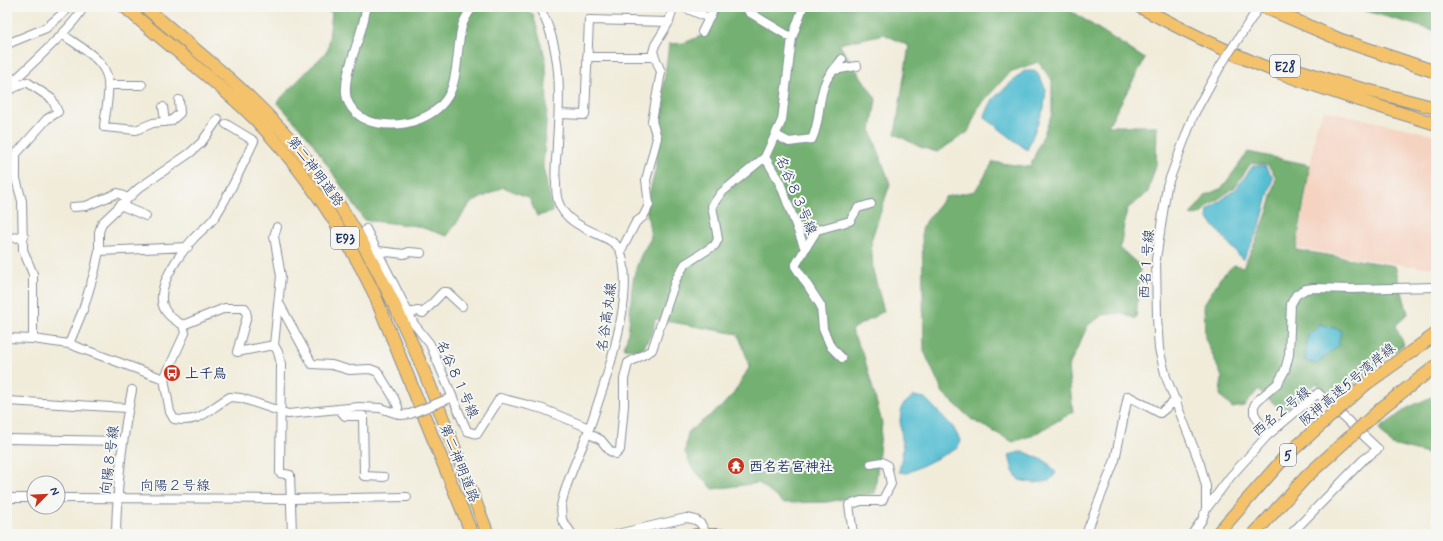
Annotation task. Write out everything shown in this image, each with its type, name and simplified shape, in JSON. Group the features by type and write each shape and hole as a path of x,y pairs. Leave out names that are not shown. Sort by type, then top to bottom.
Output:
{"highway":[{"name":"第二神明道路","path":"125,7 225,91 254,118 284,151 322,200 359,261 374,293 472,534"},
{"name":"第二神明道路","path":"145,7 222,72 261,108 311,166 341,210 368,254 401,320 488,534"},
{"name":"E28","path":"1140,7 1200,34 1263,58 1336,82 1436,108"},
{"path":"1140,7 1197,37 1261,65 1327,89 1436,124"},
{"path":"1264,7 1341,40 1406,63 1436,71"},
{"name":"阪神高速5号湾岸線","path":"1217,534 1285,457 1366,384 1436,334"},
{"name":"5","path":"1254,534 1307,476 1384,406 1436,366"}],"main road":[{"path":"702,534 721,534"}],"street":[{"path":"7,44 46,28 70,7"},
{"path":"7,86 34,63 62,34 83,7"},
{"path":"366,7 346,85 347,98 355,113 368,122 388,125 410,123 428,116 445,103 452,89 463,24 472,7"},
{"path":"539,7 551,36 558,66 559,114 555,180 558,200 566,214 576,224 592,233 604,236 616,244 621,251 636,222 643,217 649,205 646,180 657,138 652,121 660,72 653,52 655,44 669,22 673,7"},
{"path":"683,7 709,18"},
{"path":"702,32 715,7"},
{"path":"746,7 749,12 792,38"},
{"name":"名谷８３号線","path":"803,7 792,38 782,120 765,157 780,183 805,249 795,266 821,306 823,329 831,347 842,358"},
{"name":"西名１号線","path":"1192,534 1202,520 1206,509 1206,486 1200,464 1166,377 1159,349 1156,258 1167,186 1194,114 1221,65 1259,7"},
{"path":"559,114 585,115 588,20 669,22"},
{"path":"62,34 101,63 106,72 108,85 104,127 136,130 153,123 171,121 180,113 180,100"},
{"path":"587,57 655,57"},
{"path":"776,135 789,142 812,139 816,132 820,100 826,81 842,59"},
{"path":"834,70 857,66"},
{"path":"7,91 28,82 52,99 58,112 47,119 16,154 16,179 22,201 24,237 23,250 33,274 33,339"},
{"path":"108,85 142,85"},
{"path":"163,107 165,122"},
{"path":"69,344 83,310 99,251 98,241 102,223 139,188 190,153 201,143 218,119"},
{"path":"226,124 254,141 217,214 208,226 194,238 166,277 162,294 167,314 183,325 185,333 164,379 170,412 174,419 188,422 200,417 230,397 241,398 281,413 288,414 360,407 380,408 397,414 410,414 450,398"},
{"name":"名谷８１号線","path":"366,230 414,324 430,344 450,398 467,431 477,434 500,398 543,409 588,430 601,440 610,451 616,454 620,450 624,405 624,379 628,363 652,350 676,279 685,264 715,245 718,239 712,206 721,193 765,157"},
{"path":"73,207 87,209 118,193 128,198"},
{"path":"805,249 816,230 850,221 858,208 871,204"},
{"path":"120,205 146,216"},
{"path":"277,227 274,236 281,276 274,345 278,352 281,364 280,473 290,475 292,534"},
{"path":"7,238 24,237"},
{"path":"99,251 188,247"},
{"path":"378,251 421,254"},
{"name":"名谷高丸線","path":"572,534 562,520 560,506 608,376 623,307 625,272 621,251"},
{"path":"1267,436 1254,413 1254,406 1257,401 1278,383 1285,370 1289,355 1290,304 1296,295 1306,289 1314,288 1351,289 1436,287"},
{"path":"409,312 418,311 423,313 443,292 447,292 462,306"},
{"path":"278,303 312,364 332,365 349,370 370,369 378,372 394,398 397,414"},
{"path":"183,325 225,308 245,308 247,316 237,352 274,345"},
{"path":"7,338 33,339 69,344 164,379"},
{"name":"向陽８号線","path":"116,534 117,498 123,441 132,390"},
{"name":"西名２号線","path":"1206,509 1231,476 1267,436 1318,393 1378,449 1363,460 1291,534"},
{"path":"1086,534 1115,460 1128,396 1160,413 1176,400"},
{"path":"7,401 128,408"},
{"path":"339,409 345,416 363,416 364,476 384,477"},
{"path":"7,438 123,441"},
{"path":"853,534 849,505 860,501 882,501 891,484 887,465 882,462 871,464"},
{"name":"向陽２号線","path":"66,498 292,499 407,497"},
{"path":"7,498 26,498"},
{"path":"617,534 686,518 697,520 702,524 702,534"}],"shaded area":[{"path":"1324,110 1436,135 1436,268 1410,266 1298,248 1316,128"}],"green space":[{"path":"306,7 519,7 533,14 546,61 547,111 543,167 553,212 537,216 529,198 503,187 471,203 447,236 417,226 364,220 310,139 277,102 328,50 332,12 306,9"},
{"path":"717,7 1065,7 1145,59 1108,126 1157,126 1156,165 1148,192 1127,209 1120,248 1140,266 1136,319 1120,313 1103,315 1088,325 1068,368 1073,412 1033,435 1013,442 971,419 943,393 924,351 922,227 945,197 975,191 993,162 1030,167 1052,114 1052,80 1038,62 1010,72 979,106 968,132 937,152 920,147 895,134 909,46 884,34 839,44 876,99 871,131 890,184 871,241 873,271 884,311 851,330 864,356 882,423 875,493 827,502 783,503 759,483 713,489 692,468 685,452 688,432 721,407 734,393 750,366 738,334 655,319 653,331 642,350 624,348 629,327 635,270 651,238 646,206 656,168 656,123 662,97 669,44 684,43 708,33"},
{"path":"1352,7 1436,7 1436,31"},
{"path":"1248,152 1310,165 1296,250 1395,266 1408,314 1395,326 1404,344 1337,397 1316,383 1283,411 1258,390 1244,406 1232,408 1220,395 1222,377 1205,338 1204,304 1221,277 1234,265 1243,267 1263,224 1271,202 1276,177 1268,165 1251,163 1234,188 1208,206 1202,214 1190,215 1206,195 1222,188"},
{"path":"1436,395 1436,456 1392,445 1379,429 1409,407"}],"water":[{"path":"1024,71 1036,71 1046,89 1044,108 1027,150 984,117 993,99"},
{"path":"1253,166 1265,166 1273,177 1260,226 1243,260 1207,218 1208,210 1236,189"},
{"path":"1320,324 1341,330 1338,346 1317,364 1305,361 1308,334 1316,330"},
{"path":"913,396 925,398 953,427 960,440 958,448 907,473 899,472 903,450 900,420 902,406"},
{"path":"1023,451 1047,462 1056,473 1049,481 1034,483 1019,480 1013,471 1009,455"}],"place":[{"name":"上千鳥","path":"172,373"},
{"name":"西名若宮神社","path":"736,466"}]}
